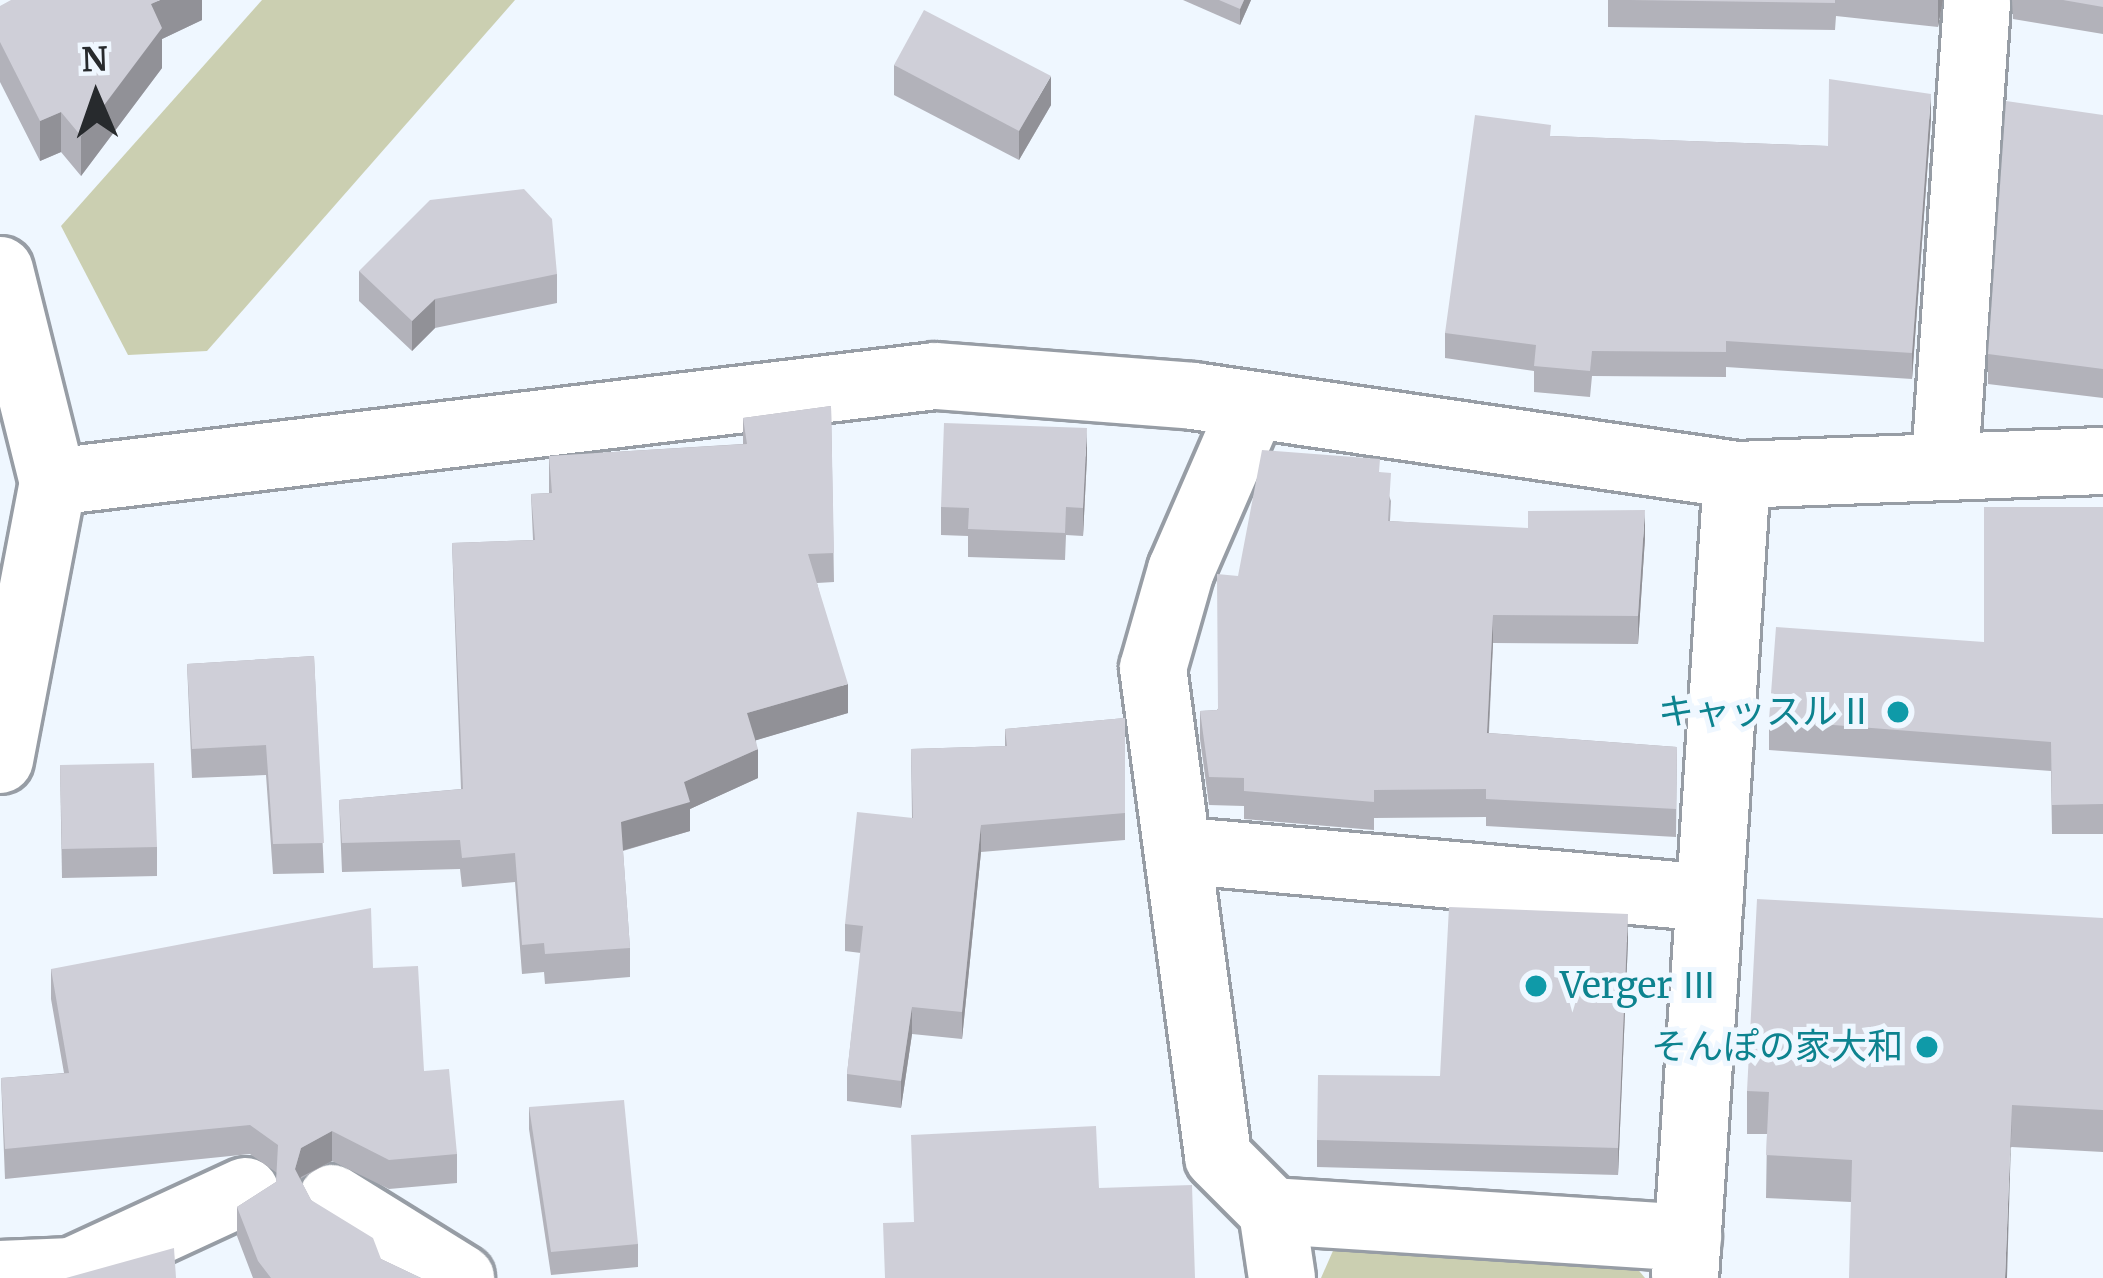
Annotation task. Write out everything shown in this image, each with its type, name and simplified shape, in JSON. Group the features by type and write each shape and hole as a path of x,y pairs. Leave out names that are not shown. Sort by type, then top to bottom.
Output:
{"street":[{"path":"1945,460 1977,0"},
{"path":"0,270 53,482 0,760"},
{"path":"53,482 935,376 1252,406 1737,475 1945,460 2103,460"},
{"path":"1252,406 1180,570 1153,668 1186,851 1218,1157 1272,1211 1282,1278"},
{"path":"1272,1211 1687,1258 1737,475"},
{"path":"1186,851 1710,898"},
{"path":"0,1274 72,1270 244,1191"},
{"path":"332,1198 441,1266"}],"green space":[{"path":"262,0 515,0 207,351 128,355 61,226"},
{"path":"1336,1244 1630,1260 1645,1278 1321,1278"}],"building":[{"path":"11,0 160,0 151,4 162,28 81,136 61,112 40,121 0,42 0,6"},
{"path":"1219,0 1244,0 1240,9"},
{"path":"1630,0 1835,0 1835,3"},
{"path":"2063,0 2103,0 2103,7"},
{"path":"924,10 1051,76 1019,131 894,65"},
{"path":"1829,79 1931,94 1912,353 1726,341 1726,352 1592,351 1590,371 1534,366 1536,345 1445,333 1475,115 1551,125 1550,136 1828,146"},
{"path":"2006,101 2103,115 2103,369 1988,354"},
{"path":"524,189 552,219 557,274 435,299 412,321 359,271 430,200"},
{"path":"831,406 834,553 808,554 848,684 747,713 758,749 684,782 690,802 621,822 630,948 545,954 544,943 522,945 515,853 462,858 460,840 342,843 339,800 463,789 452,543 535,540 531,494 552,493 549,456 747,444 743,418"},
{"path":"944,423 1087,428 1083,508 1066,507 1065,533 968,529 969,508 941,507"},
{"path":"1262,450 1380,459 1379,472 1391,473 1388,521 1528,528 1528,511 1645,510 1638,616 1493,615 1487,733 1677,747 1676,809 1486,799 1486,789 1374,790 1374,802 1244,791 1244,778 1209,777 1200,711 1218,710 1217,574 1238,576"},
{"path":"1984,507 2103,507 2103,804 2052,805 2051,742 1769,720 1776,627 1984,642"},
{"path":"314,656 324,843 273,844 266,745 192,749 187,664"},
{"path":"1125,718 1125,813 981,825 962,1012 912,1007 901,1081 847,1074 863,926 845,924 857,812 913,818 911,749 1007,746 1005,729"},
{"path":"154,763 157,847 62,849 60,765"},
{"name":"そんぽの家大和","path":"1757,899 2103,918 2103,1110 2012,1105 2005,1278 1849,1278 1852,1160 1766,1155 1769,1092 1747,1091"},
{"path":"1449,907 1628,914 1618,1148 1317,1140 1318,1075 1440,1076"},
{"path":"371,908 373,968 418,966 424,1071 449,1069 457,1154 389,1160 332,1131 301,1148 295,1169 311,1200 373,1238 381,1259 421,1278 271,1278 258,1261 237,1207 276,1182 278,1145 250,1125 5,1149 1,1078 69,1073 51,969"},
{"path":"624,1100 638,1244 551,1252 529,1107"},
{"path":"1096,1126 1099,1188 1192,1185 1195,1278 885,1278 883,1223 914,1222 911,1135"},
{"path":"174,1248 176,1278 66,1278"}],"place":[{"name":"キャッスルⅡ","path":"1898,712"},
{"name":"Verger Ⅲ","path":"1536,986"},
{"name":"そんぽの家大和","path":"1927,1047"}]}
